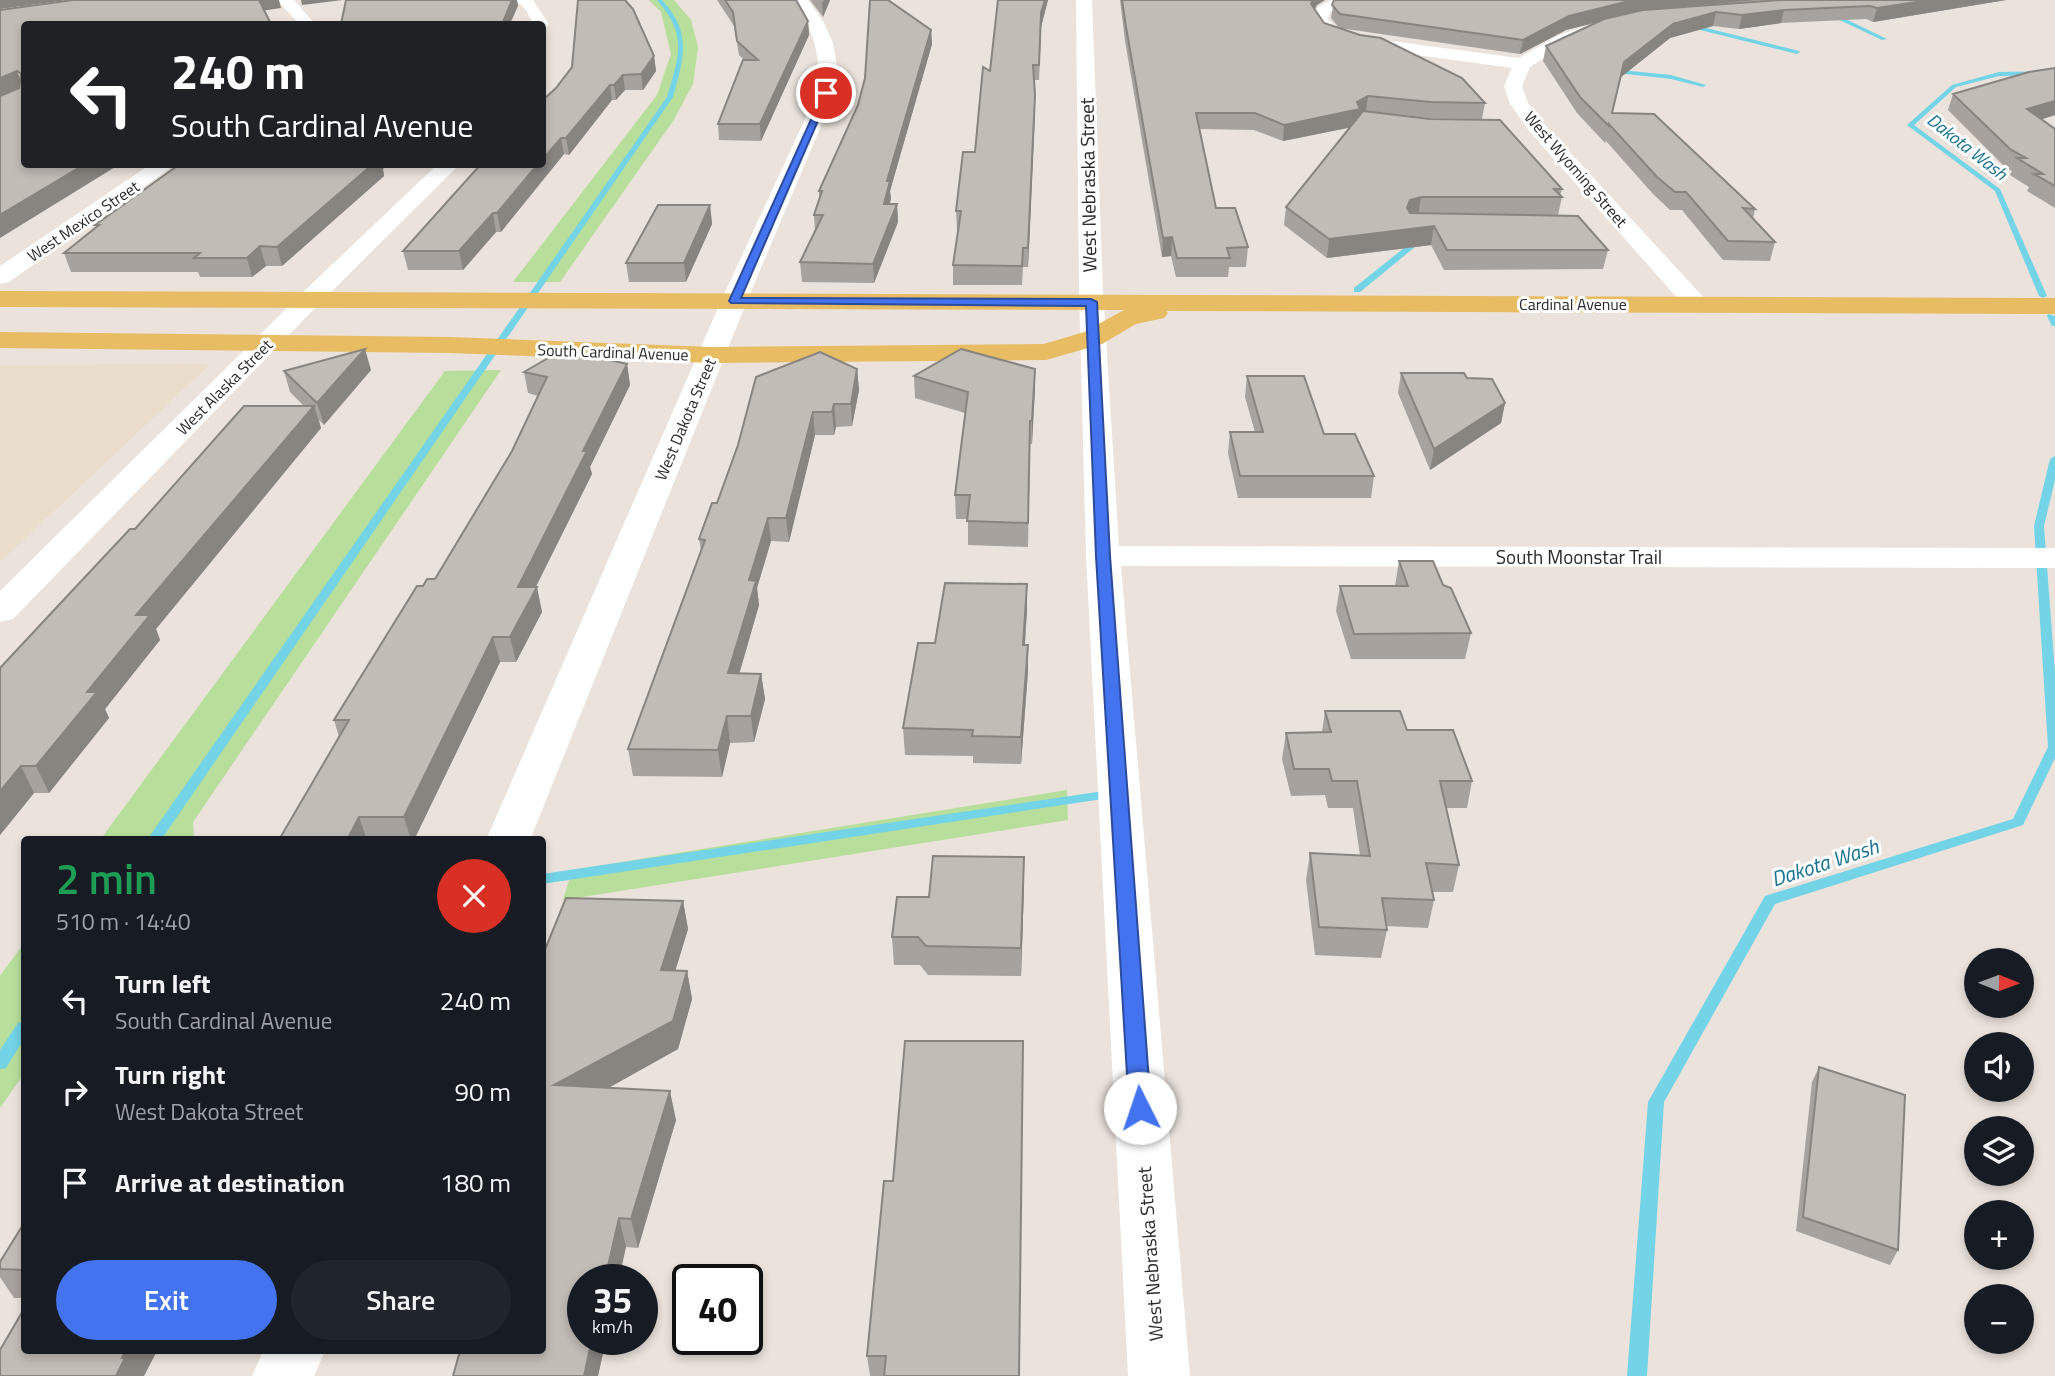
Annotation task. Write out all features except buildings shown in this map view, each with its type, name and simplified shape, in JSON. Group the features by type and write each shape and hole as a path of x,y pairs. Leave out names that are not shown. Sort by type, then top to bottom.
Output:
{"main road":[{"path":"0,299 734,301 1092,320"},
{"name":"South Cardinal Avenue","path":"0,340 450,345 712,355 1046,352 1092,320 1217,303"},
{"name":"Cardinal Avenue","path":"1217,303 2055,306"}],"street":[{"path":"285,0 305,21"},
{"path":"524,0 533,8 538,21"},
{"name":"West Dakota Street","path":"510,836 734,301 826,93 830,65 825,40 812,14 800,0"},
{"name":"West Nebraska Street","path":"1084,0 1092,320 1103,556 1159,1376"},
{"path":"1342,0 1323,10 1320,19 1331,33 1359,42 1522,64 1563,39 1616,22"},
{"path":"1329,49 1359,42"},
{"name":"West Wyoming Street","path":"1522,64 1513,86 1520,104 1537,128 1696,304"},
{"path":"1510,128 1537,128"},
{"name":"West Mexico Street","path":"0,277 160,168"},
{"name":"West Alaska Street","path":"0,611 310,299 446,168"},
{"path":"1597,225 1625,225"},
{"name":"South Moonstar Trail","path":"1103,556 2055,558"},
{"path":"283,1376 293,1354"}],"shaded area":[{"path":"208,364 207,367 0,562 0,365"}],"green space":[{"path":"649,0 674,0 691,20 698,47 693,84 673,121 560,282 513,282 657,95 671,54 661,12"},
{"path":"501,370 193,822 194,836 103,836 445,371"},
{"path":"1067,790 1068,820 563,900 572,870"},
{"path":"21,947 21,1078 0,1108 0,976"}],"waterway":[{"path":"157,836 670,97 678,70 680,33 676,22 659,0"},
{"path":"1831,14 1884,39"},
{"path":"1686,25 1797,52"},
{"path":"1610,71 1671,77 1703,85"},
{"name":"Dakota Wash","path":"2043,296 1998,190 1910,125 1954,86 1999,74 2055,73"},
{"path":"1357,290 1417,242"},
{"name":"Dakota Wash","path":"2051,316 2055,324"},
{"name":"Dakota Wash","path":"1637,1376 1656,1102 1770,900 2018,822 2054,747 2039,526 2055,459"},
{"path":"546,878 1104,795"},
{"path":"0,1063 21,1032"}],"route":[{"path":"826,93 734,301 1091,302 1103,556 1140,1108"}]}
